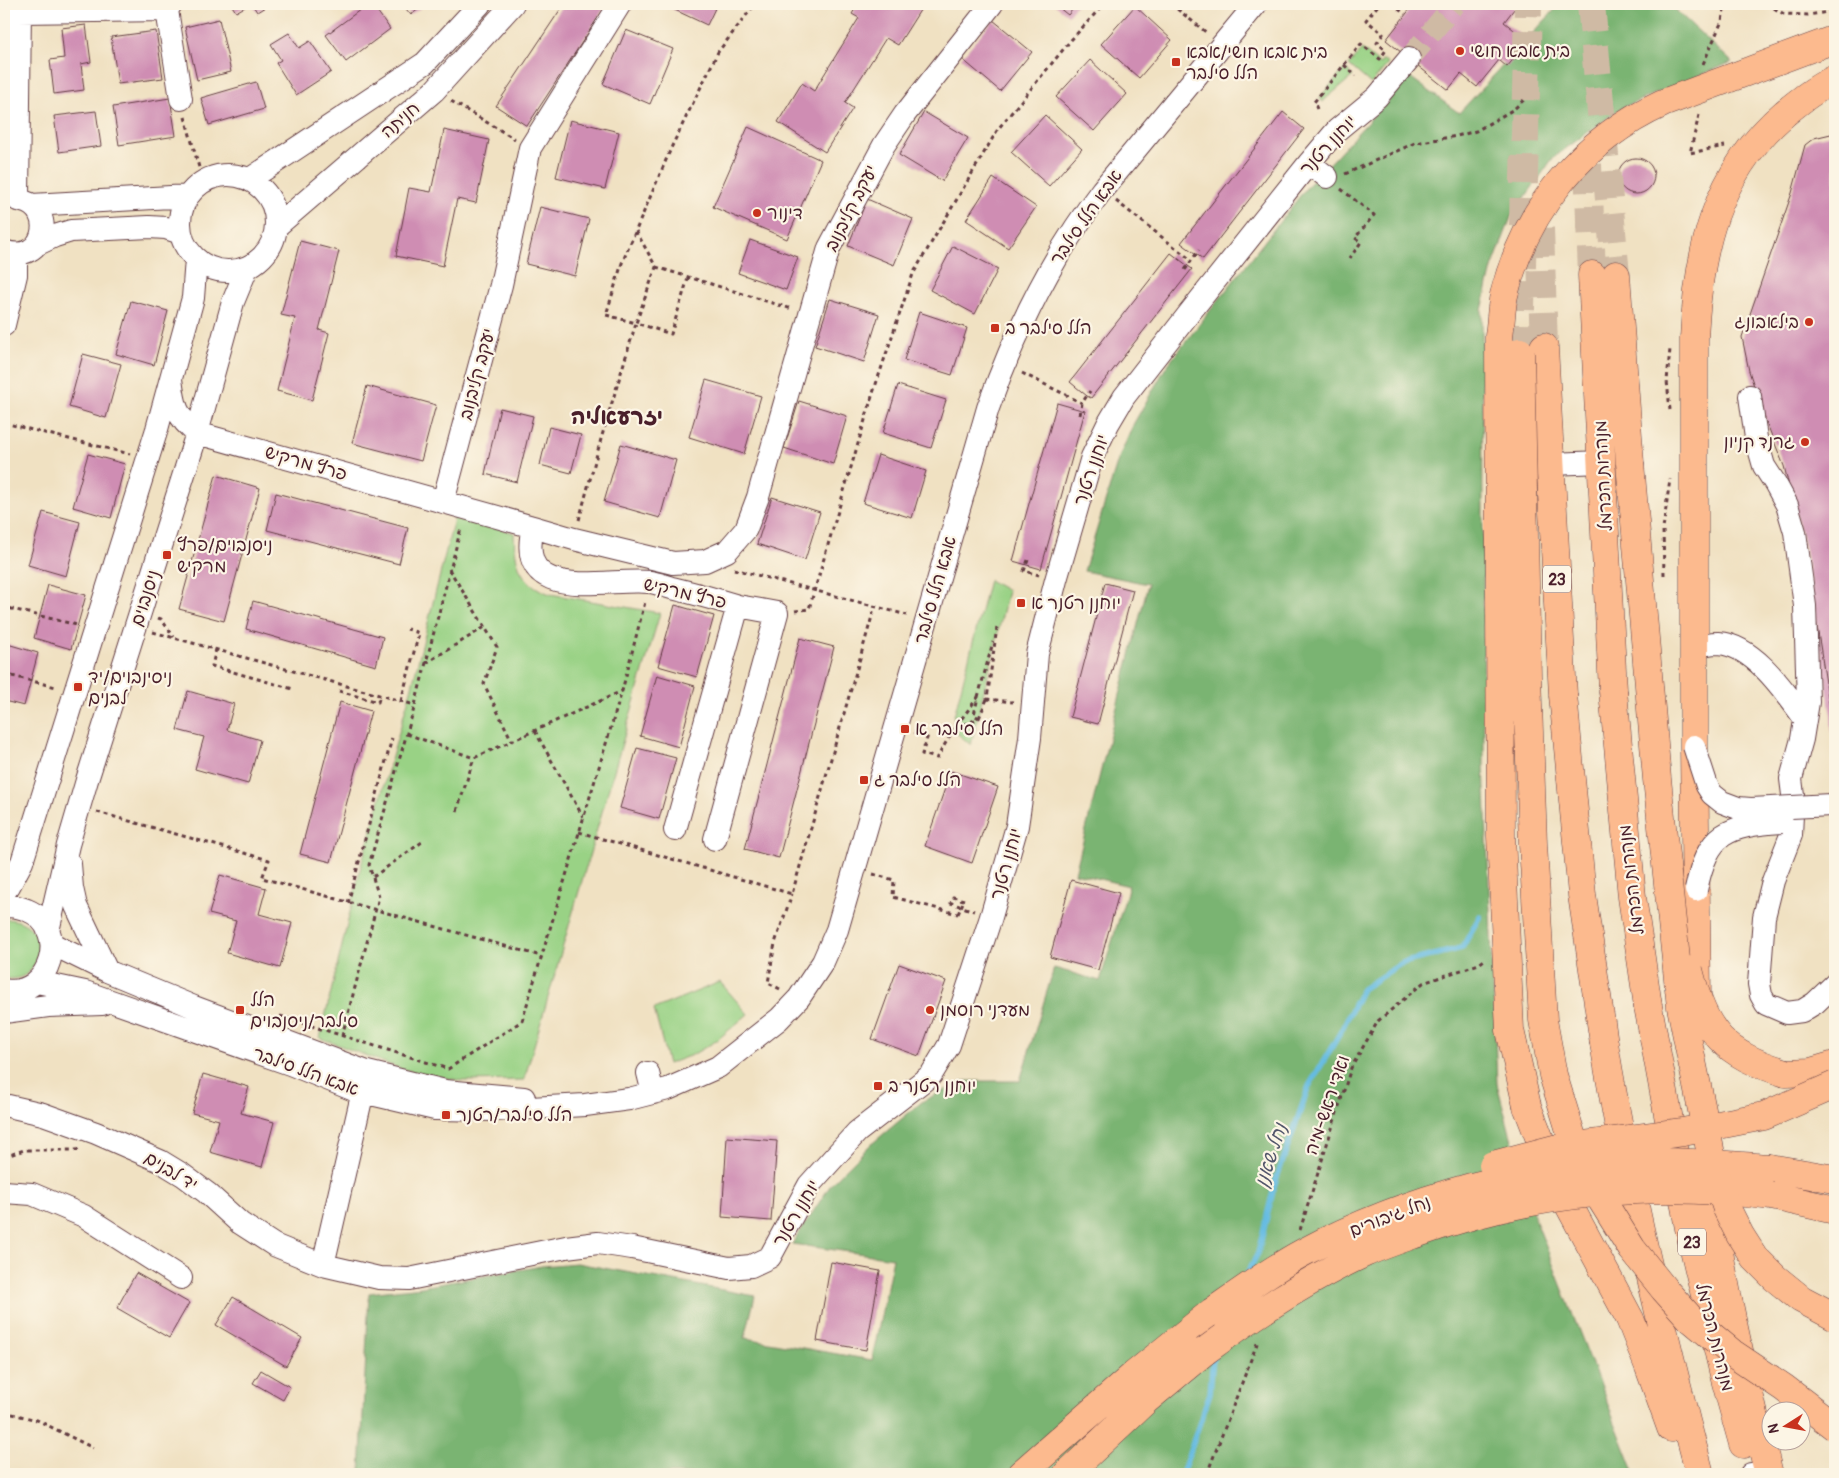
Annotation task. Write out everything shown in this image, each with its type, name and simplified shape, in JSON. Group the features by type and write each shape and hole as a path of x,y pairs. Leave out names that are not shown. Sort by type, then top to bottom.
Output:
{"main road":[{"path":"1687,1474 1649,1366 1630,1319 1557,1183 1528,1106 1510,1030 1501,836 1499,336 1504,297 1513,264 1528,229 1553,188 1580,160 1612,132 1640,113 1835,40"},
{"path":"1769,1474 1732,1319 1713,1222 1705,1153 1696,1037 1694,338 1700,267 1712,220 1733,174 1755,143 1773,123 1804,98 1835,79"},
{"name":"מנהרות הכרמל","path":"1665,862 1630,463 1604,275 1602,462 1614,692 1632,897 1648,1006 1688,1228 1725,1379 1752,1474"},
{"name":"23","path":"1700,1474 1670,1364 1636,1215 1615,1113 1604,1043 1582,895 1563,694 1551,464 1532,350 1527,676 1543,1020 1553,1075 1572,1137 1588,1178 1632,1249 1659,1283 1690,1318 1732,1353 1784,1388 1835,1427"},
{"path":"1665,862 1690,973 1703,1014 1712,1029 1726,1045 1746,1059 1779,1071 1786,1073 1811,1072 1835,1065"},
{"path":"1665,862 1681,1007 1715,1174 1727,1209 1754,1257 1774,1278 1801,1299 1835,1317"},
{"path":"1301,1242 1385,1202 1434,1183 1487,1166 1554,1149 1683,1132 1764,1116 1835,1085"},
{"name":"נחל גיבורים","path":"1021,1474 1134,1375 1212,1312 1258,1280 1301,1242 1381,1218 1444,1195 1491,1182 1563,1169 1647,1162 1688,1162 1769,1168 1835,1180"},
{"name":"נחל גיבורים","path":"1067,1474 1146,1400 1236,1328 1321,1275 1366,1252 1465,1217 1534,1200 1585,1193 1648,1189 1695,1189 1772,1196 1835,1210"}],"street":[{"name":"חניתה","path":"250,179 425,63 480,4"},
{"name":"חניתה","path":"276,226 434,91 513,4"},
{"name":"יעקב קליבנוב","path":"443,502 501,285 530,148 620,4"},
{"name":"יעקב קליבנוב","path":"746,529 758,497 829,248 884,145 905,114 992,4"},
{"name":"אבא הלל סילבר","path":"50,938 107,971 365,1082 435,1109 495,1110 585,1105 629,1099 650,1083 668,1089 718,1067 779,1019 799,998 823,962 837,930 988,408 1010,349 1036,293 1077,224 1102,190 1256,4"},
{"path":"18,203 20,8 169,7 181,99"},
{"name":"יוחנן רטנר","path":"323,1265 379,1278 409,1279 566,1247 598,1243 729,1268 751,1266 770,1257 809,1185 857,1132 931,1074 949,1044 991,916 1017,826 1030,738 1037,654 1092,457 1108,424 1124,397 1190,310 1309,163 1337,130 1376,97 1409,59"},
{"path":"1309,163 1327,177"},
{"path":"18,203 195,189 218,176 235,175 250,179 262,188 270,199 275,212 276,226 274,239 268,251 259,261 247,268 234,271 220,271 208,267 196,259 186,247 181,233 180,220 182,208 195,189"},
{"path":"4,325 16,274 19,250 43,229 42,220 38,212 18,203"},
{"path":"19,250 71,231 149,227 166,228 181,233"},
{"path":"4,892 22,862 148,459 193,298 196,259"},
{"name":"ניסנבוים","path":"37,982 46,971 51,958 50,938 68,845 79,807 197,433 233,302 247,268"},
{"name":"פרץ מרקיש","path":"171,379 175,406 181,418 197,433 574,539 673,563 705,561 727,551 746,529"},
{"path":"1750,396 1753,420 1764,466 1787,505 1795,532 1805,606 1808,702 1792,779 1791,835 1773,881 1764,917 1759,984 1761,995 1766,1004 1788,1014 1802,1011 1815,1003 1835,984"},
{"path":"1551,464 1602,462"},
{"name":"פרץ מרקיש","path":"533,527 530,541 532,556 538,571 551,579 569,583 651,582 738,606 675,830"},
{"path":"715,839 777,613 738,606"},
{"path":"1695,648 1718,643 1736,647 1747,653 1772,677 1805,719"},
{"path":"1694,746 1707,786 1712,794 1722,802 1738,808 1751,809 1831,805 1835,803"},
{"path":"1696,890 1705,857 1720,837 1729,831 1756,824 1835,818"},
{"path":"68,845 72,888 76,906 107,971"},
{"path":"4,907 20,907 32,912 41,920 50,938"},
{"path":"5,997 37,982"},
{"name":"אבא הלל סילבר","path":"37,982 85,992 290,1064 365,1082"},
{"path":"5,997 48,1006 119,1004"},
{"path":"323,1265 365,1082"},
{"name":"יד לבנים","path":"4,1105 43,1114 96,1133 167,1166 207,1193 240,1223 274,1245 323,1265"},
{"path":"4,1192 32,1194 84,1216 181,1278"}],"path":[{"path":"688,278 671,334 636,322 606,315 622,263 672,146 718,52 755,4"},
{"path":"777,613 810,609 873,393 913,274 998,129 1070,40 1104,4"},
{"path":"1171,4 1198,26"},
{"path":"1332,4 1335,8 1345,4"},
{"path":"1317,108 1314,102 1361,44 1380,59 1386,50 1377,43 1383,34 1366,20 1379,4"},
{"path":"1392,4 1406,14"},
{"path":"1702,65 1722,21 1725,4"},
{"path":"1767,4 1784,14 1808,15 1835,11"},
{"path":"1344,65 1356,76"},
{"path":"434,91 530,148"},
{"path":"1327,177 1341,176 1415,143 1476,131 1514,109 1526,98"},
{"path":"181,99 195,189"},
{"path":"1699,115 1690,153 1728,145"},
{"path":"1327,177 1374,215 1355,238 1361,242 1350,258"},
{"path":"1134,214 1191,260"},
{"path":"636,230 656,268 810,314"},
{"path":"1185,270 1199,250"},
{"path":"574,539 601,439 636,322 656,268"},
{"path":"1036,379 1082,403"},
{"path":"1080,414 1082,403 1090,391"},
{"path":"4,422 148,459"},
{"path":"342,1036 379,897 369,865 415,705 466,508"},
{"path":"705,561 926,620"},
{"path":"450,569 497,647 484,684 512,741"},
{"path":"278,1015 448,1069 522,1020 622,691 651,582"},
{"path":"799,998 768,983 775,943 792,894 875,606"},
{"path":"4,609 4,607 85,627 90,609 100,613"},
{"path":"425,663 485,627"},
{"path":"953,730 979,718 987,699 997,627 974,716 979,718"},
{"path":"401,701 419,633 407,629"},
{"path":"161,634 415,705"},
{"path":"216,649 212,666 293,689"},
{"path":"4,674 64,689"},
{"path":"339,691 378,702 380,695"},
{"path":"407,734 474,758 622,691"},
{"path":"896,728 928,735 922,754 937,758 953,730 978,697"},
{"path":"987,699 1032,705"},
{"path":"535,731 583,817"},
{"path":"348,903 392,738"},
{"path":"457,811 474,758"},
{"path":"79,807 268,860 262,878 541,956"},
{"path":"579,832 792,894"},
{"path":"374,877 422,842"},
{"path":"894,880 893,897 958,914 964,900 953,898 951,903 968,908"},
{"name":"ואדי ראש-מיה","path":"1301,1242 1351,1068 1378,1021 1423,983 1479,964 1490,955"},
{"path":"4,1157 24,1150 77,1150 96,1133"},
{"path":"1207,1474 1260,1335"},
{"path":"4,1412 37,1420 93,1448"}],"green space":[{"path":"1560,4 1669,4 1732,62 1621,108 1553,158 1511,217 1492,268 1482,310 1484,765 1497,1084 1527,1198 1635,1474 360,1474 369,1293 422,1287 542,1266 577,1263 755,1296 745,1338 872,1360 893,1258 792,1244 832,1183 868,1147 923,1101 964,1081 1020,1081 1054,968 1100,981 1129,886 1075,873 1148,584 1084,571 1118,460 1134,423 1166,367 1307,187 1410,77 1459,113"},
{"path":"1362,49 1380,64 1383,60 1388,64 1371,84 1349,65"},
{"path":"1345,69 1353,76 1322,102 1319,98"},
{"path":"455,515 514,533 518,563 525,578 531,584 550,594 660,613 524,1080 462,1081 401,1069 320,1038 361,866 411,690"},
{"path":"989,580 1008,591 971,745 953,730 954,716"},
{"path":"4,920 22,922 32,930 38,941 38,953 35,964 28,973 17,978 4,978"},
{"path":"720,982 748,1014 716,1041 692,1055 668,1064 654,1009"}],"building":[{"path":"231,4 250,4 236,12"},
{"path":"252,4 270,4 257,12"},
{"path":"368,4 372,4 390,29 346,62 326,35"},
{"path":"402,4 425,4 411,15"},
{"path":"564,4 607,4 527,126 496,106"},
{"path":"662,4 717,4 707,25"},
{"path":"858,4 924,4 898,45 886,38 845,103 853,108 825,152 778,122 802,83 814,91 859,18 852,14"},
{"path":"1054,4 1077,4 1068,15"},
{"name":"בית אבא חושי","path":"1414,4 1518,4 1504,22 1528,41 1507,67 1499,60 1477,87 1461,74 1448,90 1386,40"},
{"path":"1135,6 1172,40 1139,78 1101,44"},
{"path":"219,19 231,72 197,80 185,27"},
{"path":"993,20 1032,52 1000,91 961,58"},
{"path":"86,25 91,62 81,64 84,90 54,94 50,60 64,58 61,28"},
{"path":"626,30 673,49 650,104 603,84"},
{"path":"156,31 163,78 118,84 111,37"},
{"path":"289,33 299,48 310,41 331,72 296,95 276,63 281,60 271,44"},
{"path":"1090,60 1127,94 1094,131 1056,97"},
{"path":"256,82 264,109 209,125 201,98"},
{"path":"170,98 176,136 119,145 113,107"},
{"path":"96,111 101,146 59,152 54,116"},
{"path":"924,112 968,138 942,181 899,155"},
{"path":"1283,112 1304,129 1203,259 1181,243"},
{"path":"1045,115 1082,149 1049,186 1011,152"},
{"path":"570,120 619,132 605,189 556,177"},
{"path":"748,127 821,160 787,239 713,207"},
{"path":"444,130 489,140 476,203 457,199 443,266 396,256 409,188 431,192"},
{"name":"גרנד קניון","path":"1835,133 1834,772 1831,715 1805,550 1784,466 1765,419 1749,371 1742,337 1792,193 1805,145 1814,138"},
{"path":"1636,158 1649,163 1654,176 1649,189 1636,194 1623,189 1618,176 1623,163"},
{"path":"993,178 1036,207 1008,248 966,220"},
{"path":"867,199 913,219 894,265 848,246"},
{"path":"540,207 589,219 575,276 526,264"},
{"path":"750,240 798,257 786,290 738,273"},
{"path":"300,241 339,251 319,330 329,333 312,400 277,391 295,318 281,315"},
{"path":"953,246 998,269 975,314 930,290"},
{"path":"1171,253 1192,269 1091,398 1087,396 1070,382"},
{"path":"830,299 879,314 864,362 815,346"},
{"path":"131,301 168,311 154,365 116,354"},
{"path":"919,312 967,328 952,375 904,360"},
{"path":"83,354 121,364 106,418 69,407"},
{"path":"706,380 761,396 744,454 689,437"},
{"path":"898,385 946,400 931,448 883,433"},
{"path":"367,386 436,405 421,461 352,443"},
{"path":"799,401 847,416 833,464 784,448"},
{"path":"1057,403 1085,411 1041,569 1013,561"},
{"path":"500,408 533,416 517,482 485,474"},
{"path":"549,427 581,435 571,473 540,465"},
{"path":"621,444 676,460 660,518 604,502"},
{"path":"88,454 125,464 111,518 73,507"},
{"path":"878,455 926,471 912,518 863,503"},
{"path":"216,475 260,488 224,621 179,609"},
{"path":"276,493 408,528 399,564 267,530"},
{"path":"772,497 820,512 805,560 757,544"},
{"path":"43,512 80,522 66,576 28,565"},
{"path":"1105,583 1133,590 1098,724 1070,717"},
{"path":"48,585 86,595 71,649 34,638"},
{"path":"253,601 383,637 376,666 246,629"},
{"path":"675,605 714,616 697,677 658,666"},
{"path":"800,638 834,647 779,858 745,849"},
{"path":"4,643 38,653 24,706 4,701"},
{"path":"657,675 695,686 679,747 640,736"},
{"path":"188,691 234,704 227,730 260,740 248,784 195,769 204,737 177,730"},
{"path":"340,702 371,711 331,862 300,854"},
{"path":"637,748 676,758 659,819 620,808"},
{"path":"951,771 998,787 972,863 925,846"},
{"path":"220,875 266,888 259,914 292,923 280,968 227,953 236,921 209,914"},
{"path":"1071,880 1119,893 1098,970 1050,957"},
{"path":"899,964 946,981 919,1056 872,1039"},
{"path":"203,1074 249,1087 241,1113 274,1122 262,1167 210,1152 219,1120 192,1113"},
{"path":"727,1137 777,1141 771,1221 722,1217"},
{"path":"831,1262 880,1271 866,1350 817,1341"},
{"path":"136,1273 189,1303 169,1338 117,1308"},
{"path":"233,1297 302,1338 286,1366 216,1325"},
{"path":"261,1370 290,1387 283,1400 253,1383"}],"waterway":[{"name":"נחל שאנן","path":"1247,1274 1258,1253 1275,1183 1309,1086 1340,1033 1362,989 1402,963 1462,948 1480,916"},
{"name":"נחל שאנן","path":"1182,1474 1210,1393 1213,1356"}],"tunnel":[{"path":"1409,59 1455,4"},
{"path":"1520,352 1528,4"},
{"path":"1591,4 1616,275"},
{"path":"1588,164 1592,275"},
{"path":"1540,228 1544,347"}],"place":[{"name":"בית אבא חושי","path":"1460,51"},
{"name":"בית אבא חושי/אבא הלל סילבר","path":"1176,62"},
{"name":"דינור","path":"757,213"},
{"name":"בילאבונג","path":"1809,322"},
{"name":"הלל סילבר ב","path":"995,328"},
{"name":"גרנד קניון","path":"1805,442"},
{"name":"ניסנבוים/פרץ מרקיש","path":"167,555"},
{"name":"יוחנן רטנר א","path":"1021,603"},
{"name":"ניסינבוים/יד לבנים","path":"78,687"},
{"name":"הלל סילבר א","path":"905,729"},
{"name":"הלל סילבר ג","path":"864,780"},
{"name":"הלל סילבר/ניסנבוים","path":"240,1010"},
{"name":"מעדני רוסמן","path":"930,1010"},
{"name":"יוחנן רטנר ב","path":"878,1086"},
{"name":"הלל סילבר/רטנר","path":"446,1115"}],"district":[{"name":"יזרעאליה","path":"617,416"}]}
